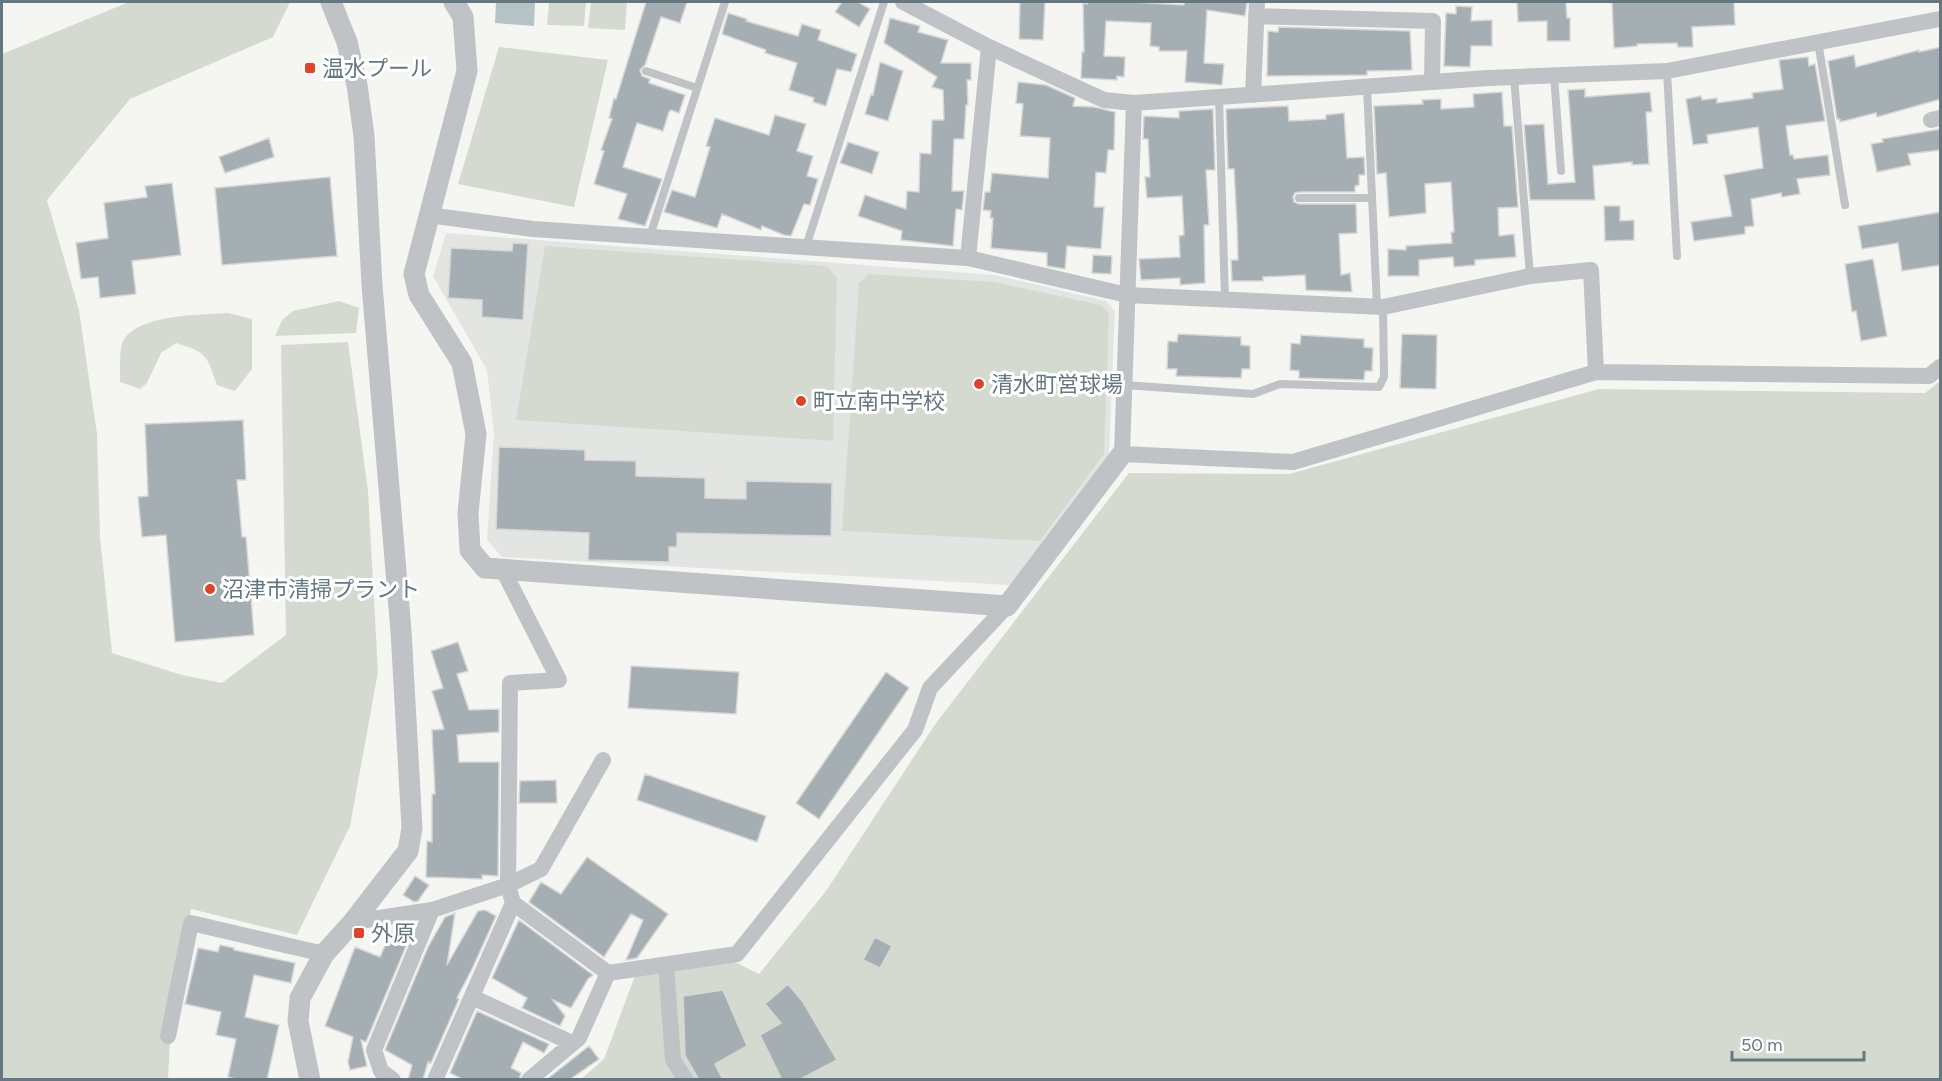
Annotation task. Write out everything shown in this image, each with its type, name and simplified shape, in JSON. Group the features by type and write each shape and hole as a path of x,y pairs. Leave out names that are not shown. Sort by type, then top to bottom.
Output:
{"street":[{"path":"310,1080 298,1021 300,998 324,954 408,851 412,828 401,631 372,285 364,136 357,84 347,42 331,2"},
{"path":"454,2 463,17 467,71 414,274 419,295 462,363 476,434 468,513 470,550 485,568 1007,606"},
{"path":"903,2 989,47 1104,100 1134,104 1432,82 1667,71 1941,19"},
{"path":"1253,95 1256,9 1433,21 1432,82"},
{"path":"968,258 989,47"},
{"path":"503,570 559,680 510,683 508,885 513,903 609,973 737,954 915,730 930,688 1007,606 1122,454 1134,104"},
{"path":"428,215 533,228 968,258 1127,295 1225,300 1380,307 1530,276 1591,270 1596,372"},
{"path":"1122,454 1293,462 1596,372 1929,376 1941,367"},
{"path":"352,922 432,910 508,885 541,869 603,760"},
{"path":"435,1080 513,903"},
{"path":"393,1080 381,1071 374,1050 432,910"},
{"path":"168,1036 192,922 324,954"},
{"path":"666,965 673,1060 686,1080"},
{"path":"529,1080 579,1038 609,973"},
{"path":"472,997 573,1043"}],"lane":[{"path":"650,236 725,2"},
{"path":"806,247 884,2"},
{"path":"1818,42 1845,205"},
{"path":"646,71 697,88"},
{"path":"1667,71 1677,256"},
{"path":"1554,75 1561,171"},
{"path":"1514,77 1530,276"},
{"path":"1124,385 1253,394 1280,384 1379,387 1384,377 1367,87"},
{"path":"1219,97 1225,300"},
{"path":"1299,198 1372,198"}],"shaded area":[{"path":"129,2 290,2 273,37 130,99 47,200 79,310 97,434 100,537 112,653 182,675 222,683 286,635 281,345 348,342 368,491 378,672 350,826 297,935 191,909 185,955 171,1022 168,1079 2,1079 2,54"},
{"path":"496,2 535,2 534,26 495,23"},
{"path":"549,2 586,2 584,26 547,25"},
{"path":"591,2 627,2 625,30 588,28"},
{"path":"499,47 608,60 574,207 458,184"},
{"name":"町立南中学校","path":"446,233 994,275 1106,301 1115,311 1109,455 1022,579 1009,585 502,557 487,540 494,433 487,370 433,276"},
{"path":"545,246 827,266 837,278 833,441 516,420"},
{"name":"清水町営球場","path":"869,274 994,282 1101,305 1109,313 1104,454 1040,541 842,531 859,283"},
{"path":"339,301 359,308 356,333 275,336 282,320 293,311"},
{"path":"228,313 252,319 252,369 235,391 217,385 211,367 204,356 194,349 176,343 161,353 147,383 140,389 120,382 122,345 131,332 155,321"},
{"path":"1940,381 1940,1079 580,1080 604,1059 636,973 735,962 759,974 826,891 936,723 1129,473 1289,474 1599,389 1925,393"}],"building":[{"path":"646,2 687,2 680,23 661,17 645,65 640,70 642,76 650,79 649,83 685,95 679,113 671,110 669,112 663,131 637,123 623,167 662,179 645,226 618,219 627,194 594,184 604,151 601,150 612,119 609,118 614,98 616,99"},
{"path":"842,2 858,2 870,9 859,27 835,12"},
{"path":"1020,2 1045,2 1043,40 1019,39"},
{"path":"1184,2 1247,2 1245,16 1207,10 1204,63 1224,64 1222,85 1185,82 1187,51 1159,51 1159,47 1150,46 1151,23 1106,21 1104,56 1125,57 1124,77 1117,76 1117,80 1081,78 1082,52 1084,52 1083,3 1184,5"},
{"path":"1517,2 1566,2 1567,18 1570,18 1570,41 1547,41 1547,21 1518,22"},
{"path":"1612,2 1734,2 1735,25 1692,27 1693,47 1678,47 1677,43 1637,44 1637,46 1614,48"},
{"path":"1456,6 1472,7 1471,21 1492,20 1492,46 1471,46 1470,67 1444,66 1446,13 1456,14"},
{"path":"728,13 747,19 746,21 798,36 802,24 821,30 818,40 857,54 851,72 837,69 826,106 813,102 814,98 789,90 797,63 765,53 766,50 722,34"},
{"path":"890,18 920,26 918,32 948,40 941,63 971,63 971,80 967,80 968,105 966,105 964,139 954,139 952,191 964,191 962,210 956,209 953,246 901,240 902,231 858,216 865,195 906,209 907,191 919,192 920,153 931,154 932,120 944,120 943,90 932,87 937,77 884,43"},
{"path":"1279,27 1410,31 1412,70 1367,71 1367,75 1267,76 1268,31 1278,32"},
{"path":"1941,47 1941,99 1877,117 1876,113 1840,122 1840,119 1837,119 1828,61 1854,55 1856,67 1919,50 1919,52"},
{"path":"1808,57 1809,66 1815,64 1825,121 1786,126 1790,155 1793,155 1794,159 1828,155 1830,175 1797,179 1800,194 1782,197 1781,193 1751,199 1754,226 1745,227 1745,234 1694,241 1691,222 1732,216 1724,175 1763,168 1758,127 1707,135 1708,143 1693,145 1686,99 1701,96 1702,100 1717,98 1717,103 1753,98 1752,93 1783,89 1779,60"},
{"path":"880,62 903,71 888,121 865,114 871,94 873,95"},
{"path":"1018,82 1046,85 1075,98 1073,106 1094,107 1115,112 1114,150 1108,150 1106,173 1096,172 1094,207 1104,207 1101,249 1067,246 1065,269 1047,266 1047,253 991,248 993,218 990,218 991,211 983,210 985,192 990,192 992,173 1048,178 1050,138 1020,136 1023,104 1016,103"},
{"path":"1585,89 1585,97 1650,92 1652,112 1646,112 1649,164 1632,165 1632,162 1593,166 1595,200 1530,200 1524,125 1544,124 1548,184 1575,182 1568,90"},
{"path":"1502,92 1504,126 1512,126 1518,207 1498,208 1499,236 1514,234 1516,257 1475,260 1475,265 1454,267 1453,257 1419,260 1419,276 1388,276 1388,249 1406,250 1406,246 1452,243 1451,232 1454,232 1451,182 1425,184 1426,213 1389,217 1386,173 1377,174 1374,106 1423,104 1422,100 1441,99 1441,109 1474,107 1473,94"},
{"path":"1288,106 1289,121 1326,119 1326,115 1344,113 1347,158 1364,157 1365,175 1359,175 1359,185 1355,186 1355,192 1299,192 1293,197 1294,202 1299,204 1356,204 1357,233 1339,234 1341,275 1350,273 1352,292 1306,290 1305,275 1263,277 1263,281 1232,281 1231,260 1238,260 1237,224 1234,169 1228,169 1226,109"},
{"path":"1213,109 1215,170 1206,170 1209,225 1204,225 1205,283 1180,285 1180,278 1141,280 1139,259 1180,257 1179,236 1184,235 1182,196 1147,198 1145,177 1150,177 1148,139 1143,139 1144,116 1179,118 1179,111"},
{"path":"775,115 806,124 797,151 813,156 807,176 818,179 810,205 804,204 791,236 762,226 761,230 722,214 717,228 664,212 672,190 695,197 710,147 706,146 715,118 769,135"},
{"path":"1941,129 1941,150 1908,154 1911,165 1877,172 1871,144 1883,142 1882,139"},
{"path":"269,138 274,157 225,173 219,157"},
{"path":"848,142 879,152 872,174 840,163"},
{"path":"330,177 337,256 222,265 215,188"},
{"path":"172,183 181,255 132,261 136,294 100,298 98,277 81,279 76,243 108,238 104,203 147,197 145,186"},
{"path":"1604,206 1620,206 1620,221 1634,220 1634,240 1605,241"},
{"path":"1941,212 1941,265 1902,271 1898,243 1862,249 1858,226"},
{"path":"513,243 528,244 523,320 482,317 482,300 448,298 451,248 512,251"},
{"path":"1093,255 1112,256 1111,274 1092,273"},
{"path":"1873,259 1887,336 1861,341 1856,311 1852,312 1845,264"},
{"path":"1178,334 1241,337 1241,345 1250,346 1250,369 1242,369 1241,378 1176,376 1177,369 1167,369 1168,341 1177,342"},
{"path":"1402,334 1437,335 1436,389 1400,388"},
{"path":"1301,335 1364,339 1364,347 1373,348 1372,371 1365,371 1364,380 1299,378 1299,371 1290,370 1291,343 1300,344"},
{"path":"243,420 246,480 237,480 242,537 246,537 254,635 175,642 166,535 142,537 138,497 148,496 145,424"},
{"path":"499,447 585,450 585,460 636,461 636,476 705,478 705,498 746,499 746,481 832,483 831,536 677,533 677,547 669,547 669,562 588,560 589,533 496,529"},
{"path":"458,642 468,671 457,674 469,710 499,709 499,732 457,735 459,762 499,762 498,876 482,875 482,879 426,877 427,841 432,842 432,794 435,794 432,730 444,729 432,691 443,688 431,651"},
{"path":"631,666 739,672 736,714 628,708"},
{"path":"886,672 909,688 819,819 796,803"},
{"path":"645,774 766,816 757,842 637,800"},
{"path":"556,780 557,803 519,803 520,781"},
{"path":"587,857 668,914 637,958 626,960 643,920 631,914 604,957 529,902 541,882 561,894"},
{"path":"415,876 429,885 418,901 414,902 403,895"},
{"path":"485,910 496,916 457,998 459,999 431,1063 428,1062 423,1080 408,1080 412,1065 385,1050 428,947 445,917 455,913 447,965 478,911"},
{"path":"519,920 593,975 588,979 571,1008 553,1000 565,1016 560,1026 522,1008 527,998 492,978"},
{"path":"391,932 409,939 366,1042 361,1040 367,1066 350,1070 348,1062 353,1037 325,1026 355,947 380,957"},
{"path":"875,937 892,946 880,968 863,960"},
{"path":"220,945 295,963 291,983 254,975 245,1017 279,1025 267,1080 239,1080 228,1077 236,1039 216,1035 221,1012 185,1004 198,948 218,952"},
{"path":"788,984 803,1002 837,1060 799,1080 782,1080 760,1035 781,1023 765,1004"},
{"path":"723,990 747,1046 715,1064 723,1080 699,1080 685,1056 683,996"},
{"path":"477,1011 549,1044 544,1053 523,1042 511,1068 521,1073 519,1080 464,1080 450,1073"},
{"path":"589,1046 599,1059 569,1080 546,1080"}],"place":[{"name":"温水プール","path":"310,68"},
{"name":"清水町営球場","path":"979,384"},
{"name":"町立南中学校","path":"801,401"},
{"name":"沼津市清掃プラント","path":"210,589"},
{"name":"外原","path":"359,933"}]}
